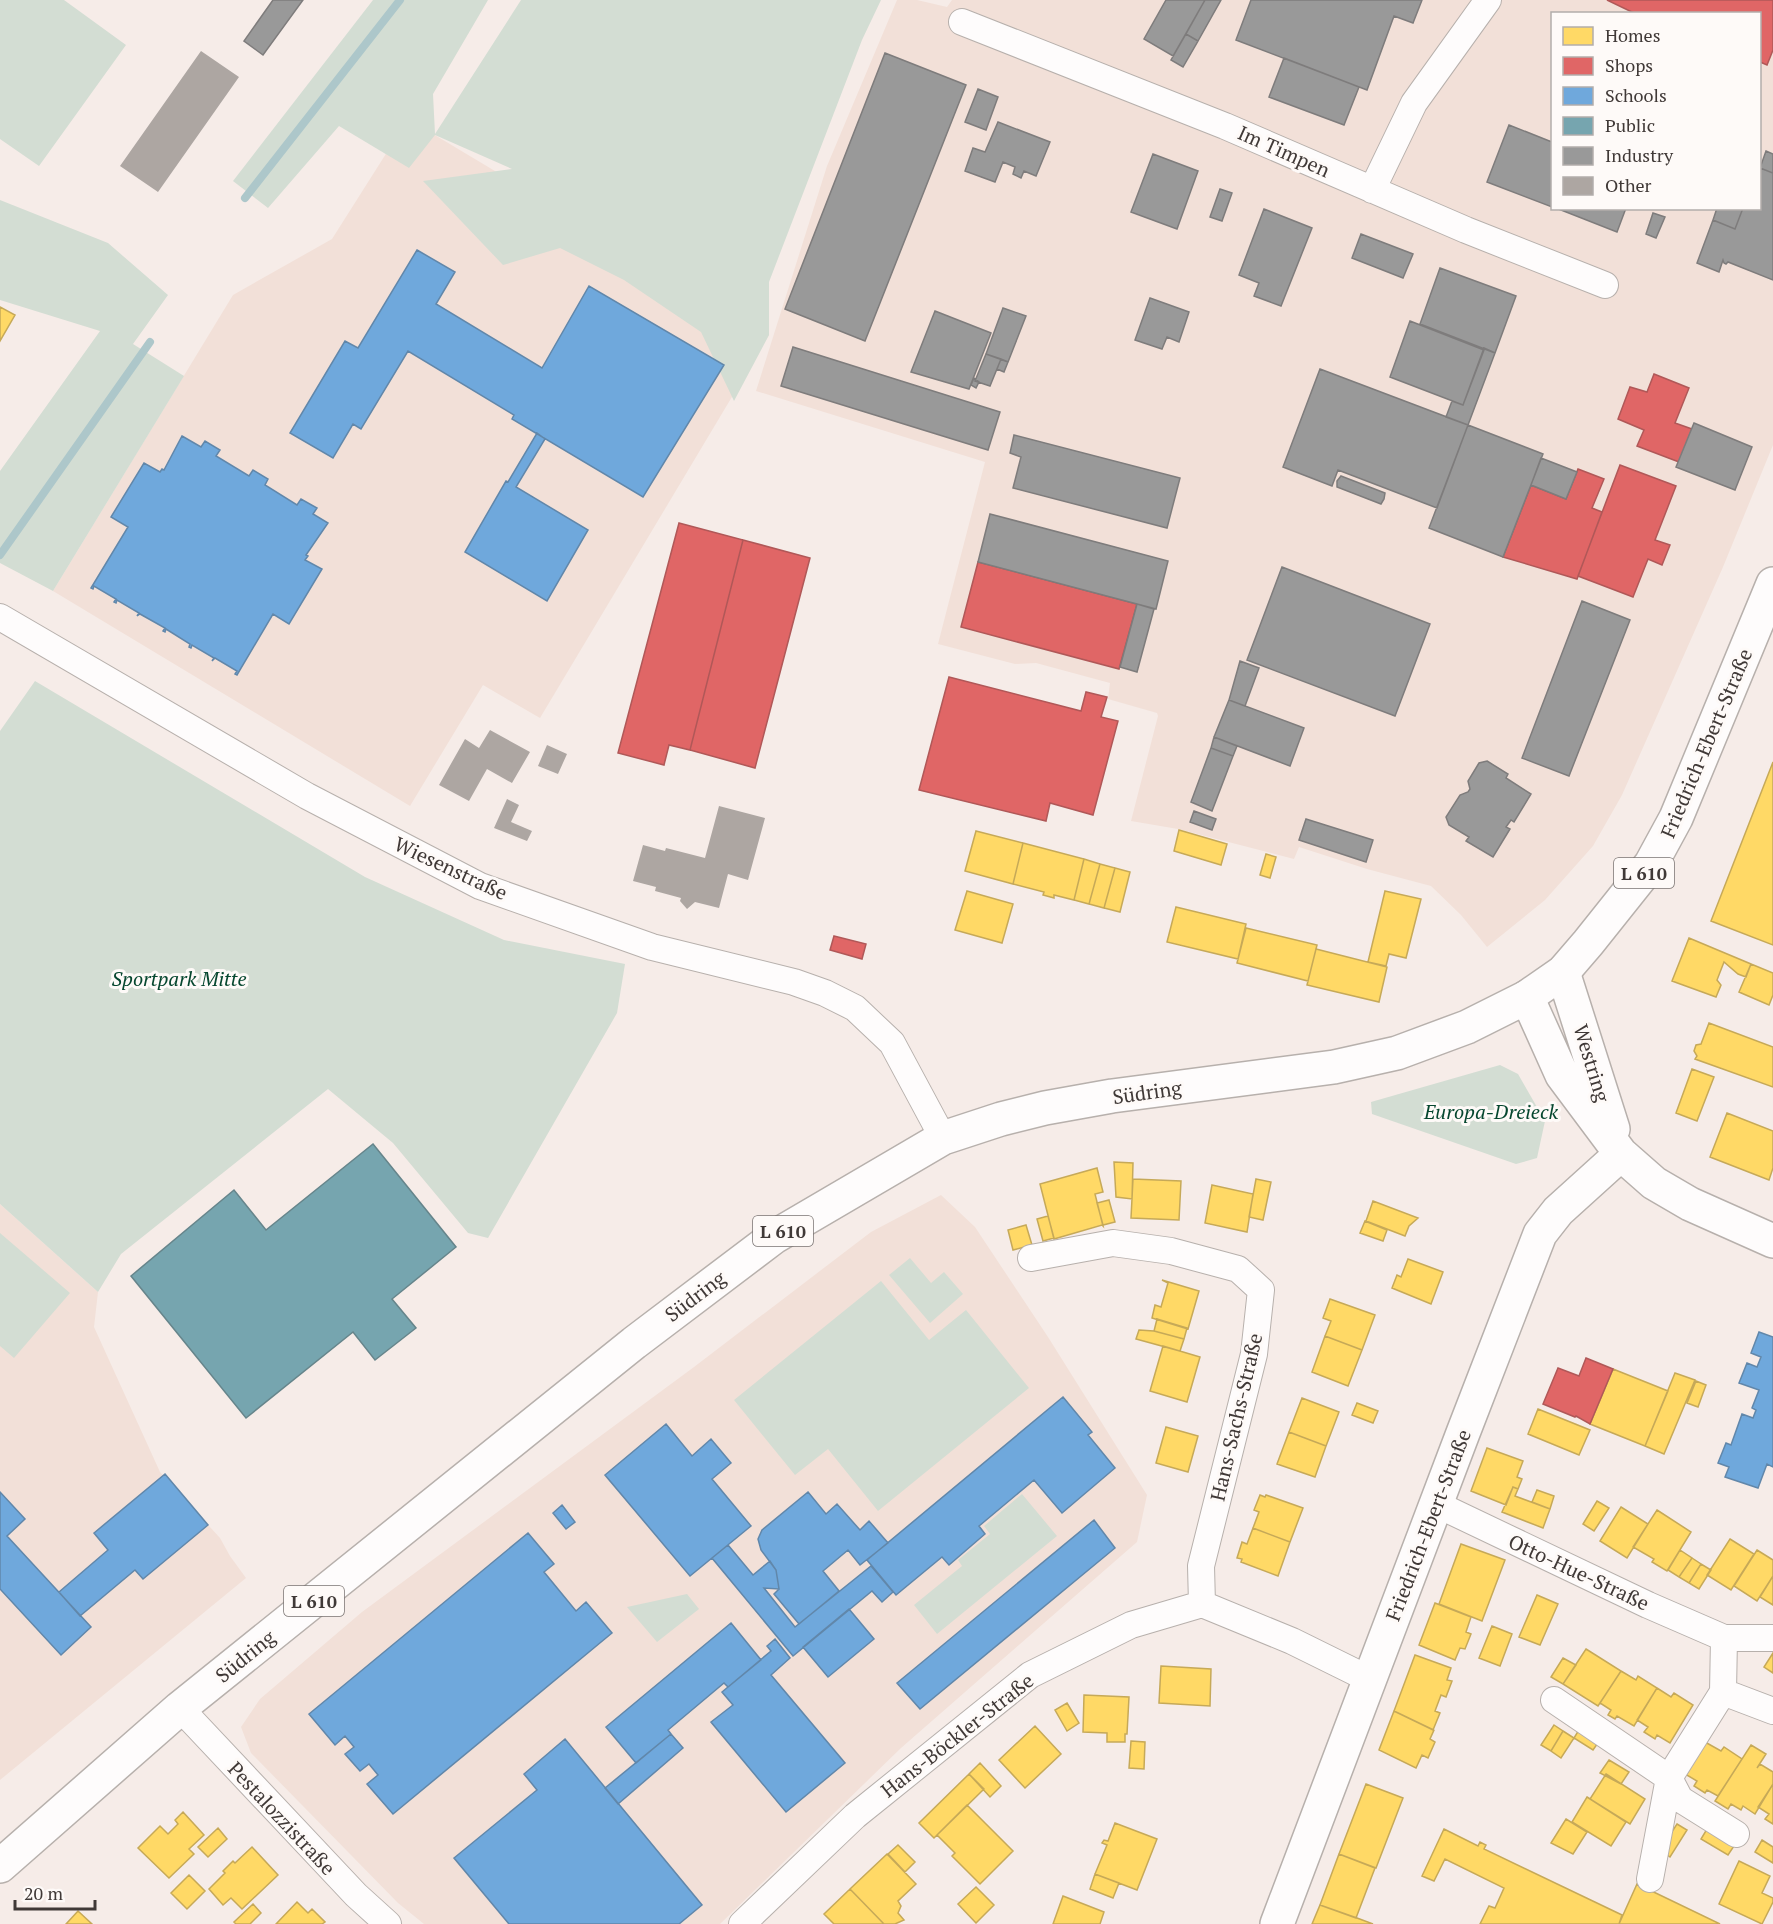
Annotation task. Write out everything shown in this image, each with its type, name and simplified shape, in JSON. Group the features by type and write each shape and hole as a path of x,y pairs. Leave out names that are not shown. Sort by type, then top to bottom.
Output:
{"main road":[{"name":"Friedrich-Ebert-Straße","path":"1527,997 1563,972 1651,864 1676,818 1773,584"},
{"name":"Westring","path":"1563,972 1621,1154"},
{"name":"Westring","path":"1527,997 1562,1075 1621,1154 1654,1183 1690,1204 1773,1241"},
{"name":"Südring","path":"0,1866 180,1708 598,1371 774,1237 943,1137 1001,1119 1056,1106 1112,1096 1334,1067 1397,1053 1467,1027 1527,997"},
{"name":"Friedrich-Ebert-Straße","path":"1277,1924 1540,1234 1558,1211 1621,1154"}],"street":[{"path":"1372,190 1414,103 1488,0"},
{"name":"Im Timpen","path":"962,22 1225,126 1372,190 1605,285"},
{"name":"Wiesenstraße","path":"0,617 307,796 480,886 652,946 794,982 825,993 855,1008 892,1043 943,1137"},
{"name":"Hans-Sachs-Straße","path":"1030,1258 1113,1243 1171,1251 1238,1269 1261,1290 1254,1354 1201,1566 1202,1604"},
{"name":"Otto-Hue-Straße","path":"1436,1504 1648,1605 1724,1638 1773,1638"},
{"path":"1202,1604 1292,1641 1371,1680"},
{"name":"Hans-Böckler-Straße","path":"742,1924 855,1816 1030,1675 1131,1625 1202,1604"},
{"path":"1650,1879 1669,1778 1723,1692 1724,1638"},
{"path":"1723,1692 1773,1711"},
{"path":"1554,1700 1669,1778 1680,1799 1736,1834"},
{"name":"Pestalozzistraße","path":"180,1708 356,1895 388,1924"}],"shaded area":[{"path":"897,0 917,0 947,7 952,0 1773,0 1773,445 1723,567 1622,795 1593,846 1545,900 1487,947 1461,915 1431,886 1367,869 1299,847 1294,859 1178,829 1131,821 1157,713 1108,699 1110,683 1036,663 1015,664 938,644 985,462 756,391 827,166"},
{"path":"408,119 769,335 540,718 483,685 410,806 53,591 233,295 332,239"},
{"path":"941,1195 975,1227 1048,1337 1147,1495 1137,1542 901,1748 720,1924 424,1924 398,1903 251,1753 241,1727 260,1699 362,1612 694,1367 871,1232"},
{"path":"0,1204 98,1292 94,1327 160,1472 220,1538 246,1578 0,1780"}],"green space":[{"path":"0,0 64,0 126,45 39,166 0,139"},
{"path":"373,0 488,0 433,94 435,134 521,0 881,0 862,40 769,282 769,335 734,401 701,332 624,280 560,248 503,265 423,181 512,169 435,135 409,168 339,126 268,208 233,181"},
{"path":"0,200 108,243 168,295 133,344 184,376 53,591 0,563 0,471 100,331 0,300"},
{"name":"Sportpark Mitte","path":"35,681 365,877 504,940 625,964 617,1013 488,1238 468,1233 393,1143 328,1089 121,1254 98,1292 0,1204 0,731"},
{"name":"Europa-Dreieck","path":"1500,1065 1518,1074 1545,1121 1537,1158 1516,1164 1372,1114 1371,1102"},
{"path":"0,1233 70,1293 14,1358 0,1346"},
{"path":"910,1258 931,1283 944,1272 963,1294 930,1323 889,1275"},
{"path":"881,1281 929,1340 966,1310 1029,1388 878,1511 828,1449 795,1475 734,1400"},
{"path":"1022,1494 1057,1536 937,1634 914,1605 962,1566 958,1560 990,1534 984,1526"},
{"path":"687,1594 699,1609 657,1642 627,1607"}],"building: Homes":[{"path":"0,307 15,315 0,341"},
{"path":"1773,762 1773,945 1711,921"},
{"path":"1179,830 1227,844 1221,865 1174,851"},
{"path":"976,831 1023,843 1013,884 965,871"},
{"path":"1023,843 1084,859 1074,900 1054,895 1054,898 1043,895 1044,892 1013,884"},
{"path":"1266,854 1276,857 1270,878 1260,875"},
{"path":"1084,859 1100,864 1089,904 1074,900"},
{"path":"1100,864 1115,868 1104,908 1089,904"},
{"path":"1115,868 1130,872 1120,912 1104,908"},
{"path":"967,891 1013,904 1002,943 955,930"},
{"path":"1385,891 1421,899 1406,958 1389,954 1386,966 1368,962"},
{"path":"1176,907 1246,924 1238,959 1167,942"},
{"path":"1246,928 1317,945 1308,981 1237,963"},
{"path":"1689,938 1751,964 1746,977 1738,974 1724,962 1717,980 1721,985 1716,997 1672,981"},
{"path":"1316,949 1387,967 1379,1002 1307,985"},
{"path":"1751,964 1773,973 1773,995 1769,1005 1739,992"},
{"path":"1709,1023 1773,1047 1773,1087 1695,1059 1696,1045 1701,1044"},
{"path":"1692,1069 1714,1077 1697,1121 1676,1113"},
{"path":"1727,1113 1773,1131 1773,1168 1769,1180 1710,1157"},
{"path":"1114,1162 1133,1163 1132,1199 1116,1197"},
{"path":"1097,1168 1103,1192 1095,1194 1103,1226 1054,1239 1040,1184"},
{"path":"1133,1179 1181,1181 1179,1220 1131,1218"},
{"path":"1256,1179 1271,1182 1263,1220 1249,1217"},
{"path":"1212,1185 1253,1194 1247,1232 1205,1223"},
{"path":"1109,1200 1115,1222 1103,1225 1097,1203"},
{"path":"1373,1201 1418,1218 1409,1226 1405,1236 1366,1221"},
{"path":"1048,1216 1054,1238 1043,1241 1037,1219"},
{"path":"1365,1221 1387,1230 1383,1241 1360,1233"},
{"path":"1026,1225 1032,1245 1013,1250 1008,1230"},
{"path":"1408,1259 1443,1272 1431,1304 1392,1288 1397,1275 1401,1277"},
{"path":"1162,1280 1199,1291 1188,1329 1152,1318 1155,1305 1161,1307 1168,1283"},
{"path":"1330,1299 1375,1315 1362,1350 1325,1336 1331,1321 1323,1318"},
{"path":"1157,1319 1187,1328 1184,1339 1154,1331"},
{"path":"1139,1330 1154,1331 1184,1339 1180,1351 1136,1339"},
{"path":"1325,1336 1362,1350 1348,1386 1312,1372"},
{"path":"1163,1346 1200,1357 1187,1402 1150,1391"},
{"path":"1613,1369 1668,1391 1645,1446 1590,1424"},
{"path":"1675,1373 1695,1380 1664,1454 1645,1446"},
{"path":"1696,1381 1706,1385 1698,1407 1687,1403"},
{"path":"1302,1398 1339,1412 1326,1446 1289,1432"},
{"path":"1357,1403 1378,1411 1373,1423 1352,1415"},
{"path":"1538,1409 1590,1430 1579,1455 1528,1434"},
{"path":"1166,1427 1198,1436 1188,1472 1156,1463"},
{"path":"1289,1432 1326,1446 1315,1477 1277,1464"},
{"path":"1487,1448 1523,1461 1517,1477 1522,1479 1518,1489 1513,1487 1506,1505 1471,1491"},
{"path":"1513,1487 1518,1489 1515,1496 1550,1509 1543,1528 1502,1512"},
{"path":"1537,1490 1554,1496 1550,1509 1532,1502"},
{"path":"1260,1495 1303,1508 1290,1542 1253,1528 1259,1512 1254,1510"},
{"path":"1597,1501 1609,1508 1594,1531 1583,1524"},
{"path":"1621,1507 1648,1524 1627,1558 1600,1541"},
{"path":"1657,1510 1691,1532 1667,1571 1652,1562 1654,1559 1633,1547"},
{"path":"1253,1528 1290,1542 1278,1576 1241,1562 1242,1559 1237,1558 1242,1542 1247,1544"},
{"path":"1730,1539 1754,1554 1731,1590 1707,1575"},
{"path":"1461,1544 1505,1560 1482,1621 1439,1604"},
{"path":"1680,1550 1692,1558 1679,1577 1668,1570"},
{"path":"1757,1550 1773,1560 1773,1576 1757,1601 1734,1586"},
{"path":"1692,1558 1701,1564 1689,1583 1679,1577"},
{"path":"1701,1564 1711,1570 1699,1589 1689,1583"},
{"path":"1773,1576 1773,1605 1760,1597"},
{"path":"1537,1595 1558,1604 1540,1645 1519,1637"},
{"path":"1435,1603 1471,1617 1466,1632 1471,1634 1465,1649 1460,1648 1455,1660 1419,1645"},
{"path":"1492,1626 1512,1634 1500,1666 1479,1658"},
{"path":"1586,1649 1621,1671 1598,1706 1563,1684"},
{"path":"1773,1653 1773,1673 1764,1667"},
{"path":"1415,1655 1451,1668 1447,1680 1452,1681 1446,1697 1441,1695 1435,1711 1440,1713 1433,1730 1394,1711"},
{"path":"1563,1658 1576,1665 1563,1684 1551,1677"},
{"path":"1161,1666 1211,1669 1210,1706 1159,1703"},
{"path":"1621,1671 1636,1680 1638,1676 1657,1688 1634,1726 1617,1716 1615,1719 1608,1715 1611,1710 1600,1703"},
{"path":"1657,1688 1671,1697 1674,1693 1693,1705 1670,1743 1657,1735 1655,1739 1644,1732 1648,1727 1637,1720"},
{"path":"1084,1695 1129,1697 1125,1742 1107,1742 1107,1733 1083,1732"},
{"path":"1067,1703 1079,1723 1067,1731 1055,1710"},
{"path":"1394,1711 1434,1730 1430,1739 1435,1742 1428,1758 1422,1755 1416,1768 1379,1750"},
{"path":"1554,1725 1563,1731 1551,1751 1541,1745"},
{"path":"1035,1726 1061,1754 1025,1788 999,1760"},
{"path":"1580,1728 1600,1740 1593,1750 1574,1738"},
{"path":"1563,1731 1574,1738 1561,1758 1551,1751"},
{"path":"1131,1741 1145,1742 1144,1769 1129,1768"},
{"path":"1705,1742 1721,1751 1724,1747 1742,1759 1718,1796 1707,1790 1705,1793 1694,1786 1697,1781 1685,1774"},
{"path":"1751,1745 1766,1754 1757,1768 1760,1764 1773,1772 1773,1784 1755,1814 1743,1806 1741,1810 1731,1804 1728,1809 1715,1801"},
{"path":"1609,1760 1629,1772 1621,1784 1600,1773"},
{"path":"980,1763 1001,1786 990,1797 969,1774"},
{"path":"969,1774 984,1789 934,1838 919,1823"},
{"path":"1606,1774 1645,1799 1630,1824 1590,1799"},
{"path":"1366,1784 1403,1798 1376,1868 1339,1854"},
{"path":"1773,1784 1773,1824 1765,1819 1769,1814 1758,1807"},
{"path":"1587,1797 1626,1822 1611,1846 1572,1822"},
{"path":"967,1805 1013,1851 980,1884 952,1856 955,1853 937,1835"},
{"path":"183,1812 204,1835 189,1849 194,1854 169,1878 138,1848 160,1826 168,1834 178,1824 175,1820"},
{"path":"1566,1819 1587,1832 1573,1854 1551,1843"},
{"path":"1115,1823 1157,1839 1137,1890 1095,1874 1107,1845 1102,1843 1104,1840 1108,1841"},
{"path":"1677,1824 1687,1830 1670,1857 1660,1850"},
{"path":"218,1828 227,1839 208,1857 198,1847"},
{"path":"1444,1829 1478,1846 1480,1842 1486,1845 1484,1849 1622,1915 1619,1924 1480,1924 1489,1906 1495,1908 1504,1888 1445,1859 1434,1881 1422,1876"},
{"path":"1707,1829 1734,1846 1728,1855 1701,1839"},
{"path":"1762,1840 1773,1847 1773,1863 1755,1852"},
{"path":"898,1845 915,1862 905,1872 888,1854"},
{"path":"252,1847 278,1875 242,1909 231,1898 223,1905 209,1889 233,1861 235,1863"},
{"path":"887,1854 916,1884 898,1901 901,1906 898,1913 904,1920 895,1924 884,1924 850,1889"},
{"path":"1339,1854 1375,1868 1356,1918 1320,1905"},
{"path":"1739,1861 1770,1876 1762,1893 1773,1898 1773,1902 1762,1924 1719,1904"},
{"path":"1095,1874 1119,1883 1113,1898 1090,1889"},
{"path":"189,1875 205,1891 187,1909 171,1893"},
{"path":"1637,1884 1720,1924 1619,1924"},
{"path":"976,1887 994,1905 976,1923 958,1904"},
{"path":"850,1889 884,1924 834,1924 824,1914"},
{"path":"1063,1896 1104,1912 1100,1924 1053,1924"},
{"path":"297,1902 308,1913 312,1909 325,1922 322,1924 276,1924"},
{"path":"253,1904 261,1913 250,1924 236,1924 234,1922"},
{"path":"1320,1905 1357,1918 1373,1924 1312,1924"},
{"path":"78,1911 92,1924 66,1924"}],"building: Shops":[{"path":"1607,0 1773,0 1773,50 1767,65 1761,62 1761,12 1632,12"},
{"path":"1654,374 1689,388 1675,423 1692,429 1679,462 1637,446 1644,430 1618,419 1630,387 1647,392"},
{"path":"1620,465 1676,486 1655,540 1670,545 1662,565 1648,559 1633,597 1578,576"},
{"path":"1578,469 1604,479 1592,508 1602,512 1577,579 1503,557 1531,485 1566,499"},
{"path":"679,523 743,540 690,750 669,745 664,765 618,753"},
{"path":"743,540 810,558 755,768 690,750"},
{"path":"978,562 1137,604 1119,669 961,627"},
{"path":"949,677 1081,711 1086,692 1107,697 1101,717 1118,721 1093,815 1050,803 1046,821 919,790"},
{"path":"834,936 866,944 862,959 830,950"},
{"path":"1586,1358 1613,1369 1590,1424 1576,1416 1543,1404 1558,1368 1579,1376"}],"building: Schools":[{"path":"417,250 455,272 436,304 542,368 589,286 724,365 643,497 512,419 514,415 408,351 361,429 353,424 333,458 290,433 345,341 358,348"},
{"path":"537,433 545,439 516,487 588,530 547,601 465,552"},
{"path":"182,436 201,447 205,441 220,450 216,456 249,476 253,470 268,479 265,485 297,505 301,499 317,508 313,514 328,523 305,560 322,569 289,624 273,614 237,675 235,674 237,671 215,658 212,661 214,658 192,645 191,648 189,647 190,644 166,629 165,632 163,631 165,628 140,614 137,616 139,613 117,600 116,603 114,602 116,599 94,586 93,589 91,588 128,527 111,517 144,463 160,472 164,470"},
{"path":"1759,1332 1773,1337 1773,1467 1767,1464 1758,1488 1725,1477 1729,1467 1718,1463 1726,1443 1731,1445 1742,1414 1753,1418 1756,1410 1752,1408 1759,1390 1739,1383 1747,1363 1757,1367 1761,1357 1751,1353"},
{"path":"1063,1397 1092,1432 1088,1435 1115,1468 1062,1513 1034,1480 979,1526 985,1534 949,1565 942,1557 896,1595 867,1560"},
{"path":"666,1424 692,1456 711,1439 731,1463 712,1479 751,1526 690,1576 605,1475"},
{"path":"165,1474 208,1525 143,1579 135,1570 80,1616 59,1592 108,1550 94,1533"},
{"path":"0,1492 25,1519 7,1536 91,1627 61,1655 0,1589"},
{"path":"808,1492 826,1514 837,1504 860,1530 869,1521 888,1543 860,1565 848,1550 823,1571 839,1591 799,1624 774,1594 779,1589 776,1570 761,1550 758,1539 762,1530"},
{"path":"562,1505 575,1522 566,1529 553,1513"},
{"path":"1094,1520 1115,1548 920,1709 897,1683"},
{"path":"528,1533 554,1564 544,1572 576,1611 586,1602 612,1633 393,1814 367,1784 378,1775 369,1764 360,1771 345,1754 354,1747 345,1736 335,1745 309,1714"},
{"path":"728,1545 753,1575 770,1561 776,1570 779,1589 764,1588 795,1627 871,1566 893,1592 882,1602 872,1591 793,1656 712,1558"},
{"path":"849,1609 874,1639 828,1677 803,1647"},
{"path":"731,1623 761,1660 728,1687 724,1683 668,1730 671,1734 636,1763 606,1727"},
{"path":"775,1639 790,1658 771,1675 845,1763 786,1812 711,1722 733,1705 722,1692 771,1651 767,1646"},
{"path":"671,1734 683,1748 618,1804 605,1788"},
{"path":"565,1739 702,1905 679,1924 509,1924 454,1858 537,1790 524,1774"}],"building: Public":[{"path":"373,1144 456,1247 392,1299 416,1328 375,1360 353,1332 246,1418 131,1276 234,1190 266,1230"}],"building: Industry":[{"path":"273,0 303,0 263,55 244,41"},
{"path":"1166,0 1205,0 1173,56 1144,39"},
{"path":"1205,0 1221,0 1198,41 1186,34"},
{"path":"1251,0 1422,0 1413,23 1394,16 1367,90 1236,40"},
{"path":"1186,34 1198,41 1183,67 1171,60"},
{"path":"885,53 966,85 865,341 785,309"},
{"path":"1284,58 1359,87 1344,125 1269,97"},
{"path":"978,89 998,97 986,130 965,122"},
{"path":"998,122 1050,142 1036,176 1024,171 1021,178 1013,174 1015,167 1003,162 995,182 965,171 973,148 985,152"},
{"path":"1509,125 1551,142 1551,207 1487,182"},
{"path":"1766,151 1773,154 1773,173 1761,168"},
{"path":"1153,154 1198,171 1177,229 1131,212"},
{"path":"1761,168 1773,173 1773,280 1728,262 1726,264 1723,260 1719,272 1697,263 1713,220 1735,229 1742,210 1761,210"},
{"path":"1220,189 1232,193 1222,221 1210,217"},
{"path":"1264,209 1312,228 1281,306 1254,296 1259,283 1239,275"},
{"path":"1561,210 1625,210 1617,232"},
{"path":"1716,210 1742,210 1735,229 1713,220"},
{"path":"1653,213 1665,217 1656,238 1646,234"},
{"path":"1361,234 1413,254 1403,278 1352,258"},
{"path":"1440,268 1516,296 1495,353 1420,324"},
{"path":"1150,298 1189,312 1179,342 1167,337 1162,349 1135,340"},
{"path":"1003,308 1026,316 1008,362 986,354"},
{"path":"935,311 991,333 969,389 911,372"},
{"path":"1410,321 1484,350 1463,405 1390,377"},
{"path":"793,347 1000,412 988,450 781,386"},
{"path":"1484,348 1495,353 1468,425 1446,417 1452,401 1463,405"},
{"path":"986,354 1001,359 990,386 975,381"},
{"path":"1001,359 1008,362 1004,372 997,369"},
{"path":"1320,369 1468,425 1437,508 1338,470 1332,486 1283,467"},
{"path":"974,378 979,382 976,388 971,385"},
{"path":"1694,423 1752,447 1735,490 1676,467"},
{"path":"1468,425 1543,454 1503,557 1429,528"},
{"path":"1014,435 1180,478 1167,528 1013,488 1021,457 1010,453"},
{"path":"1541,458 1577,472 1566,499 1531,485"},
{"path":"1341,476 1385,493 1381,504 1337,487 1337,481"},
{"path":"990,514 1168,561 1156,609 978,562"},
{"path":"1282,567 1430,624 1395,716 1247,660"},
{"path":"1582,601 1630,620 1569,776 1522,758"},
{"path":"1137,604 1154,609 1137,672 1120,667"},
{"path":"1240,661 1259,668 1245,706 1229,700"},
{"path":"1229,700 1304,728 1290,766 1214,737"},
{"path":"1214,737 1237,746 1233,756 1211,748"},
{"path":"1211,748 1233,756 1212,811 1191,802"},
{"path":"1487,761 1508,774 1506,778 1531,794 1514,822 1511,820 1506,827 1510,829 1493,857 1466,841 1469,837 1449,825 1446,817 1460,795 1470,789 1468,781 1479,763"},
{"path":"1194,811 1216,819 1212,830 1190,822"},
{"path":"1306,819 1373,840 1366,862 1299,840"}],"building: Other":[{"path":"201,51 239,77 158,192 120,166"},
{"path":"490,730 530,752 512,783 487,769 469,801 439,785 465,739 479,748"},
{"path":"547,745 567,754 558,774 538,766"},
{"path":"507,799 519,805 511,822 532,831 527,841 494,828"},
{"path":"719,806 765,818 748,880 728,874 719,908 695,902 687,909 680,901 681,898 655,891 656,887 633,881 643,845 705,858"}],"waterway":[{"path":"245,198 400,0"},
{"path":"0,555 150,342"}]}
